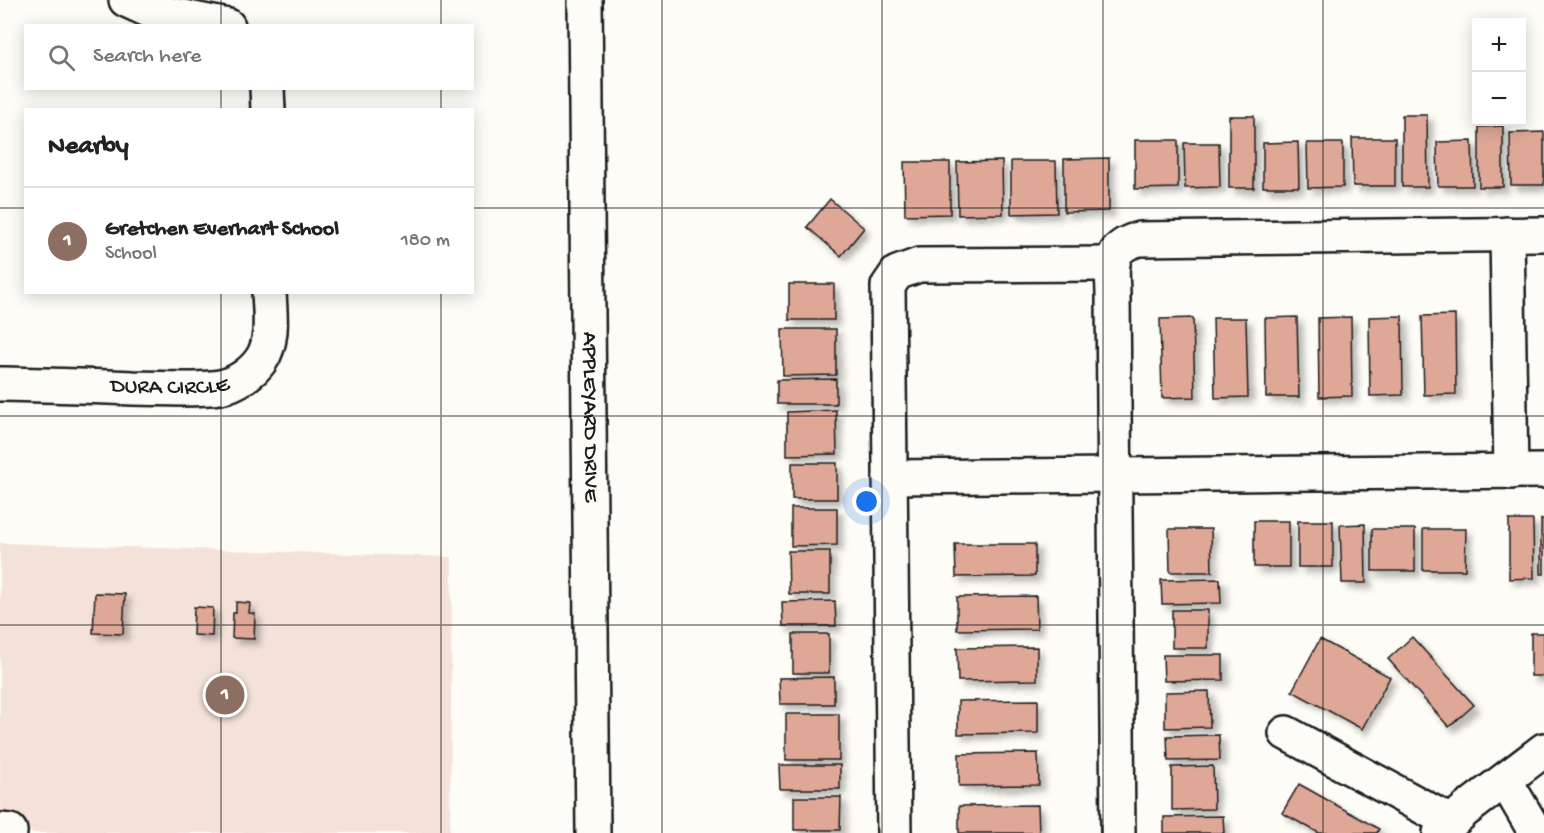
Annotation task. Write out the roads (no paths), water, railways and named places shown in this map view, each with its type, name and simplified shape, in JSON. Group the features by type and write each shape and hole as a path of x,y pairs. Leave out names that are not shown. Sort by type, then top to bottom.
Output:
{"street":[{"path":"126,0 148,10 218,24"},
{"name":"APPLEYARD DRIVE","path":"585,0 593,833"},
{"path":"267,90 268,108"},
{"path":"1506,234 1511,472"},
{"path":"1118,833 1113,264 1116,251 1125,242 1139,239 1544,234"},
{"path":"894,833 888,286 897,273 919,265 1113,264"},
{"name":"DURA CIRCLE","path":"0,384 175,388 221,386 236,382 249,374 267,349 270,329 269,294"},
{"path":"890,477 1544,471"},
{"path":"1286,732 1446,827 1544,750"},
{"path":"1505,780 1536,833"},
{"path":"0,830 10,831 10,833"}],"place":[{"name":"Gretchen Everhart School","path":"225,695"}]}
